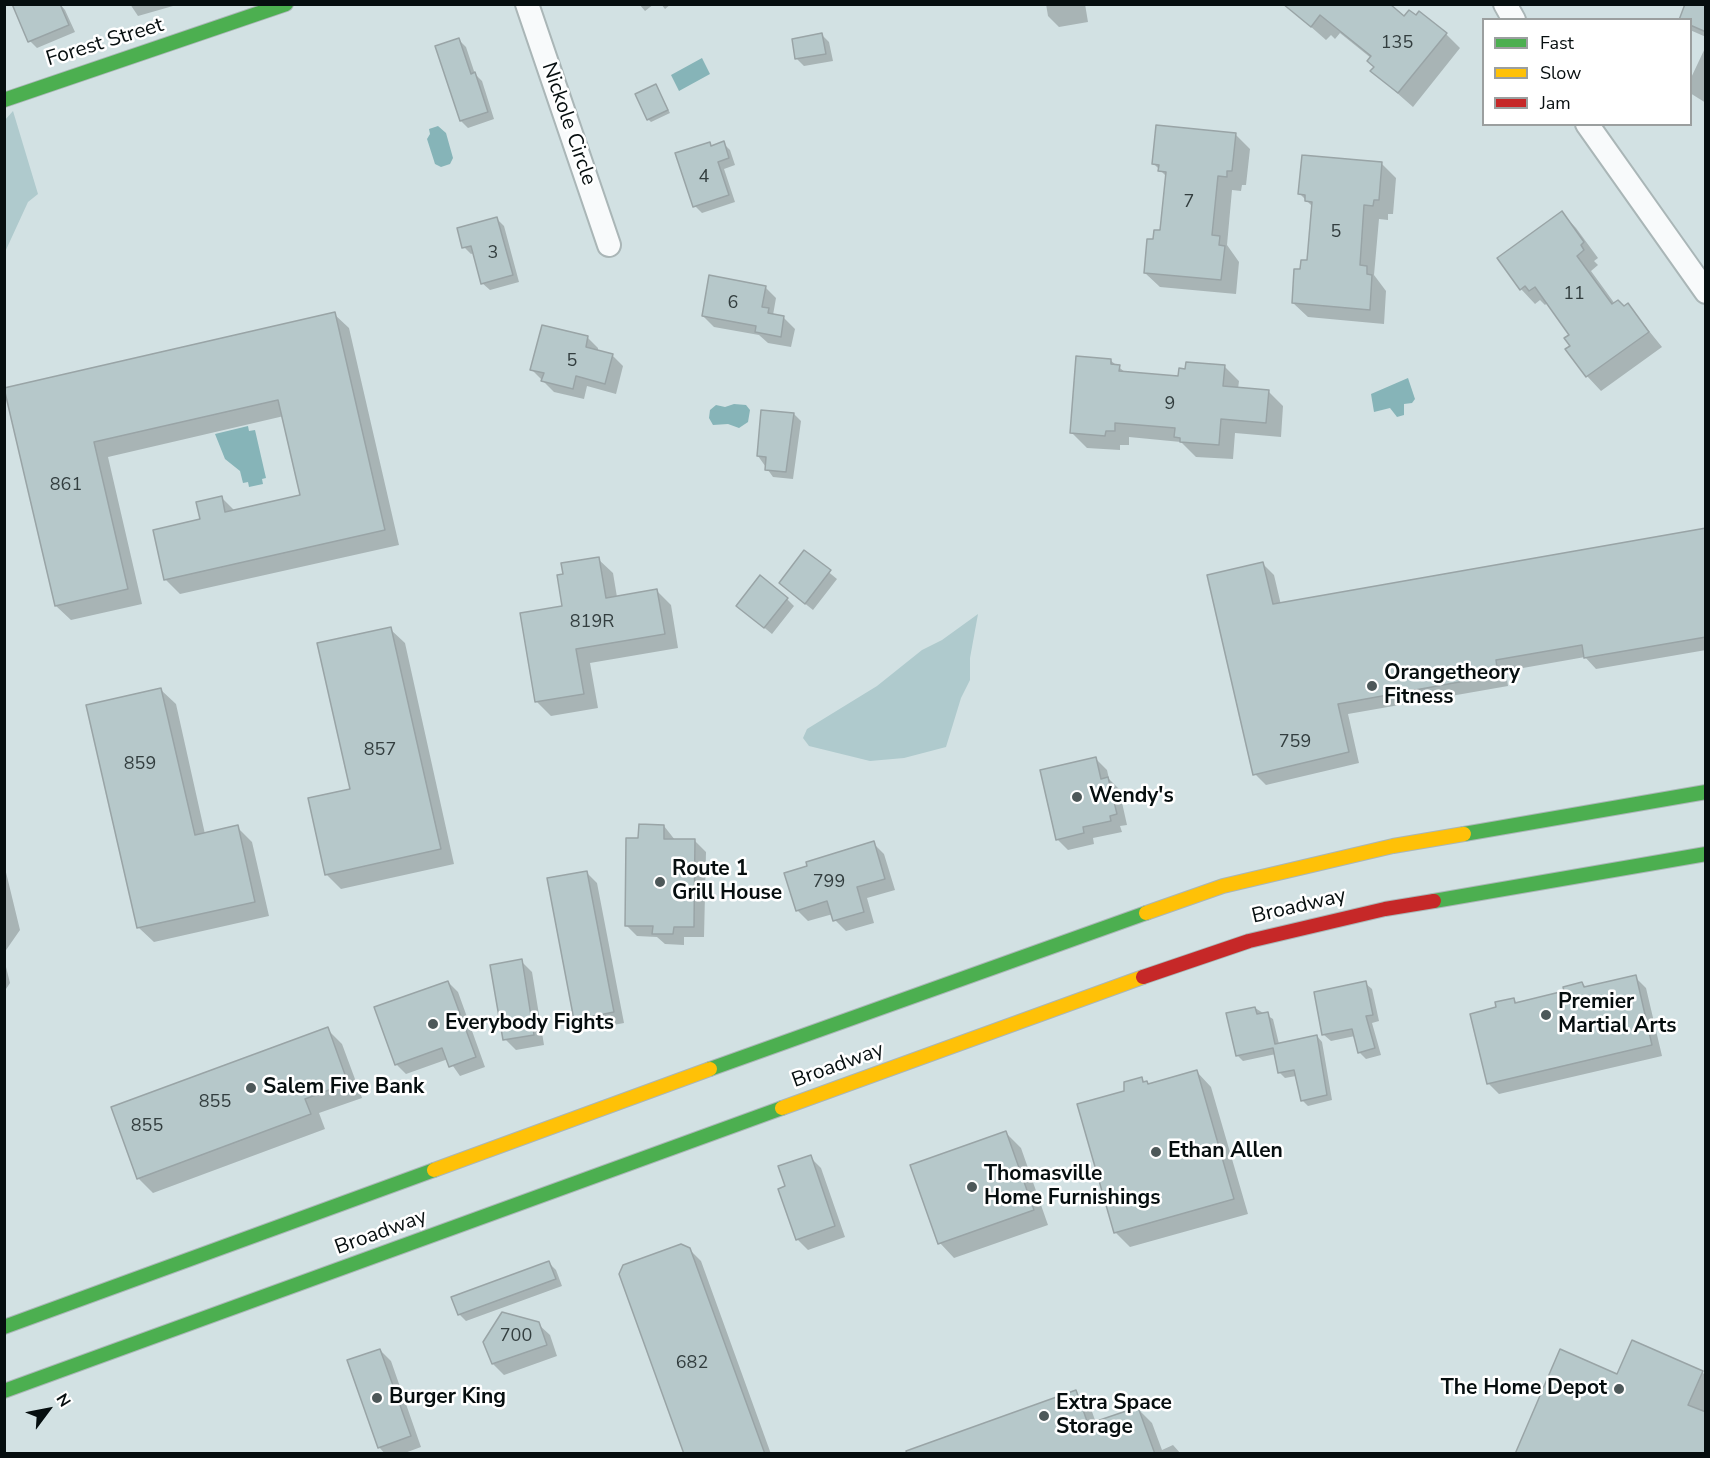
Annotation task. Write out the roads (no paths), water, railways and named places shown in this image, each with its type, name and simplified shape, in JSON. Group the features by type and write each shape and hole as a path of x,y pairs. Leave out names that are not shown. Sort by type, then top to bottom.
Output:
{"main road":[{"name":"Forest Street","path":"4,100 30,89 201,35 286,4"},
{"name":"Broadway","path":"4,1327 993,966 1223,886 1393,846 1706,792"},
{"name":"Broadway","path":"4,1391 1239,944 1384,909 1706,854"}],"street":[{"name":"Nickole Circle","path":"527,4 609,245"},
{"path":"1505,4 1513,18"},
{"path":"1588,126 1706,292"}],"place":[{"name":"Orangetheory Fitness","path":"1372,686"},
{"name":"Wendy's","path":"1077,797"},
{"name":"Route 1 Grill House","path":"660,882"},
{"name":"Premier Martial Arts","path":"1546,1015"},
{"name":"Everybody Fights","path":"433,1024"},
{"name":"Salem Five Bank","path":"251,1088"},
{"name":"Ethan Allen","path":"1156,1152"},
{"name":"Thomasville Home Furnishings","path":"972,1187"},
{"name":"The Home Depot","path":"1619,1389"},
{"name":"Burger King","path":"377,1398"},
{"name":"Extra Space Storage","path":"1044,1416"}]}
